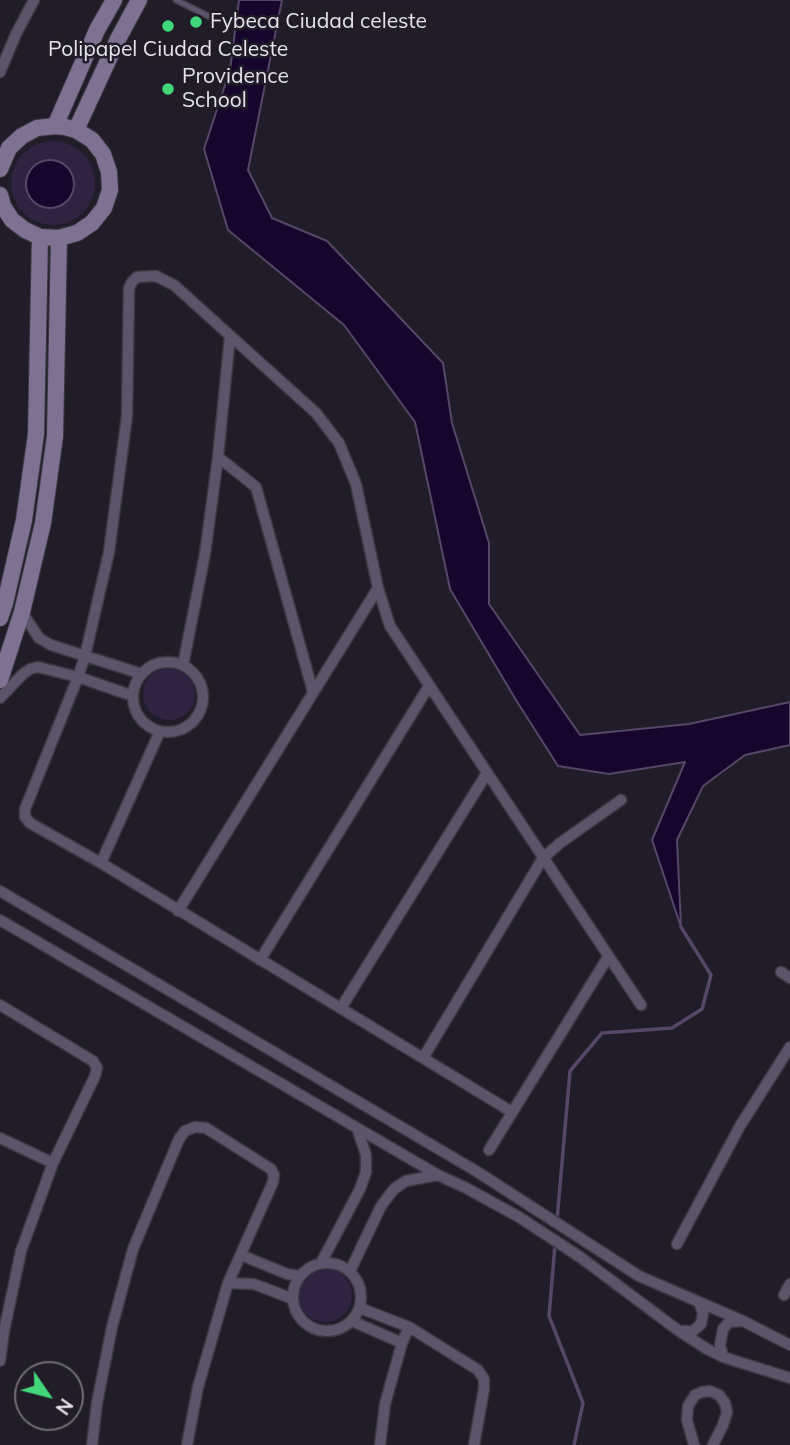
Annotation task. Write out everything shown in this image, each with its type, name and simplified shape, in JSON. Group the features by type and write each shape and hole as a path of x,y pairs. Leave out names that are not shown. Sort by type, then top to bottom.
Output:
{"street":[{"path":"0,72 34,0"},
{"path":"55,126 97,30 114,0"},
{"path":"76,130 139,0"},
{"path":"0,166 9,148 22,136 37,128 55,126 76,130 92,140 103,154 110,172 110,190 104,208 92,223 77,233 59,238 40,237 25,230 12,220 0,195"},
{"path":"0,618 24,520 36,434 40,237"},
{"path":"0,680 22,612 43,523 55,436 59,238"},
{"path":"512,1112 101,863 30,823 25,817 25,809 85,656 108,552 127,416 129,288 137,277 156,276 174,285 316,414 339,443 356,484 378,588 390,626 642,1005"},
{"path":"183,665 205,554 230,336"},
{"path":"218,457 256,487 313,692"},
{"path":"178,911 378,588"},
{"path":"22,612 39,638 51,645 142,674"},
{"path":"172,662 183,665 193,672 203,691 199,714 192,723 172,732 149,727 140,719 135,708 135,684 150,667 172,662"},
{"path":"0,698 30,668 38,667 78,677 133,696"},
{"path":"260,960 429,686"},
{"path":"101,863 160,731"},
{"path":"341,1008 487,773"},
{"path":"423,1058 543,858 621,800"},
{"path":"0,891 476,1171 639,1276 743,1321 790,1345"},
{"path":"0,920 438,1175 519,1217 580,1257 707,1349 723,1357 790,1378"},
{"path":"489,1150 608,957"},
{"path":"0,1005 93,1061 97,1068 53,1163 21,1251 2,1331 0,1361"},
{"path":"677,1244 740,1126 790,1047"},
{"path":"92,1445 112,1327 133,1249 179,1139 185,1131 195,1127 206,1128 271,1169 274,1175 228,1283 198,1387 187,1445"},
{"path":"320,1263 360,1189 366,1172 366,1155 357,1128"},
{"path":"0,1138 53,1163"},
{"path":"349,1271 381,1206 394,1189 406,1181 438,1175"},
{"path":"241,1255 287,1274 299,1276"},
{"path":"331,1262 349,1271 356,1278 361,1298 352,1321 329,1331 316,1330 305,1324 296,1314 293,1298 299,1276 309,1267 320,1263 331,1262"},
{"path":"228,1283 254,1284 293,1298"},
{"path":"784,1295 790,1284"},
{"path":"679,1331 693,1331 701,1324 703,1313 699,1301"},
{"path":"359,1308 409,1327 478,1370 484,1379 484,1389 474,1445"},
{"path":"352,1321 402,1343"},
{"path":"723,1357 720,1345 723,1329 729,1322 743,1321"},
{"path":"380,1445 385,1404 409,1327"},
{"path":"694,1445 687,1420 688,1406 695,1395 710,1391 719,1395 727,1412 713,1445"}],"lane":[{"path":"176,0 208,16"}],"shaded area":[{"path":"239,0 282,0 248,170 272,218 327,241 443,363 452,423 489,543 489,604 580,735 689,724 790,702 790,745 745,755 703,786 677,840 681,927 652,840 685,762 609,774 558,766 450,589 415,422 344,325 228,230 204,149 230,70"},
{"path":"45,141 61,141 77,148 88,159 95,175 92,199 83,213 61,225 45,225 29,218 18,207 11,191 11,175 18,159 29,148"},
{"path":"50,160 67,167 74,184 67,201 50,208 33,201 26,184 33,167"},
{"path":"169,668 179,670 187,676 193,684 193,704 187,712 179,718 169,720 159,718 151,712 145,704 143,694 145,684 151,676 159,670"},
{"path":"325,1268 344,1276 352,1295 344,1314 325,1322 306,1314 298,1295 306,1276"}],"waterway":[{"path":"557,1220 570,1071 602,1033 672,1028 702,1009 711,975 681,927"},
{"path":"555,1245 549,1316 583,1403 574,1445"}],"place":[{"name":"Fybeca Ciudad celeste","path":"196,22"},
{"name":"Polipapel Ciudad Celeste","path":"168,26"},
{"name":"Providence School","path":"168,89"}]}
